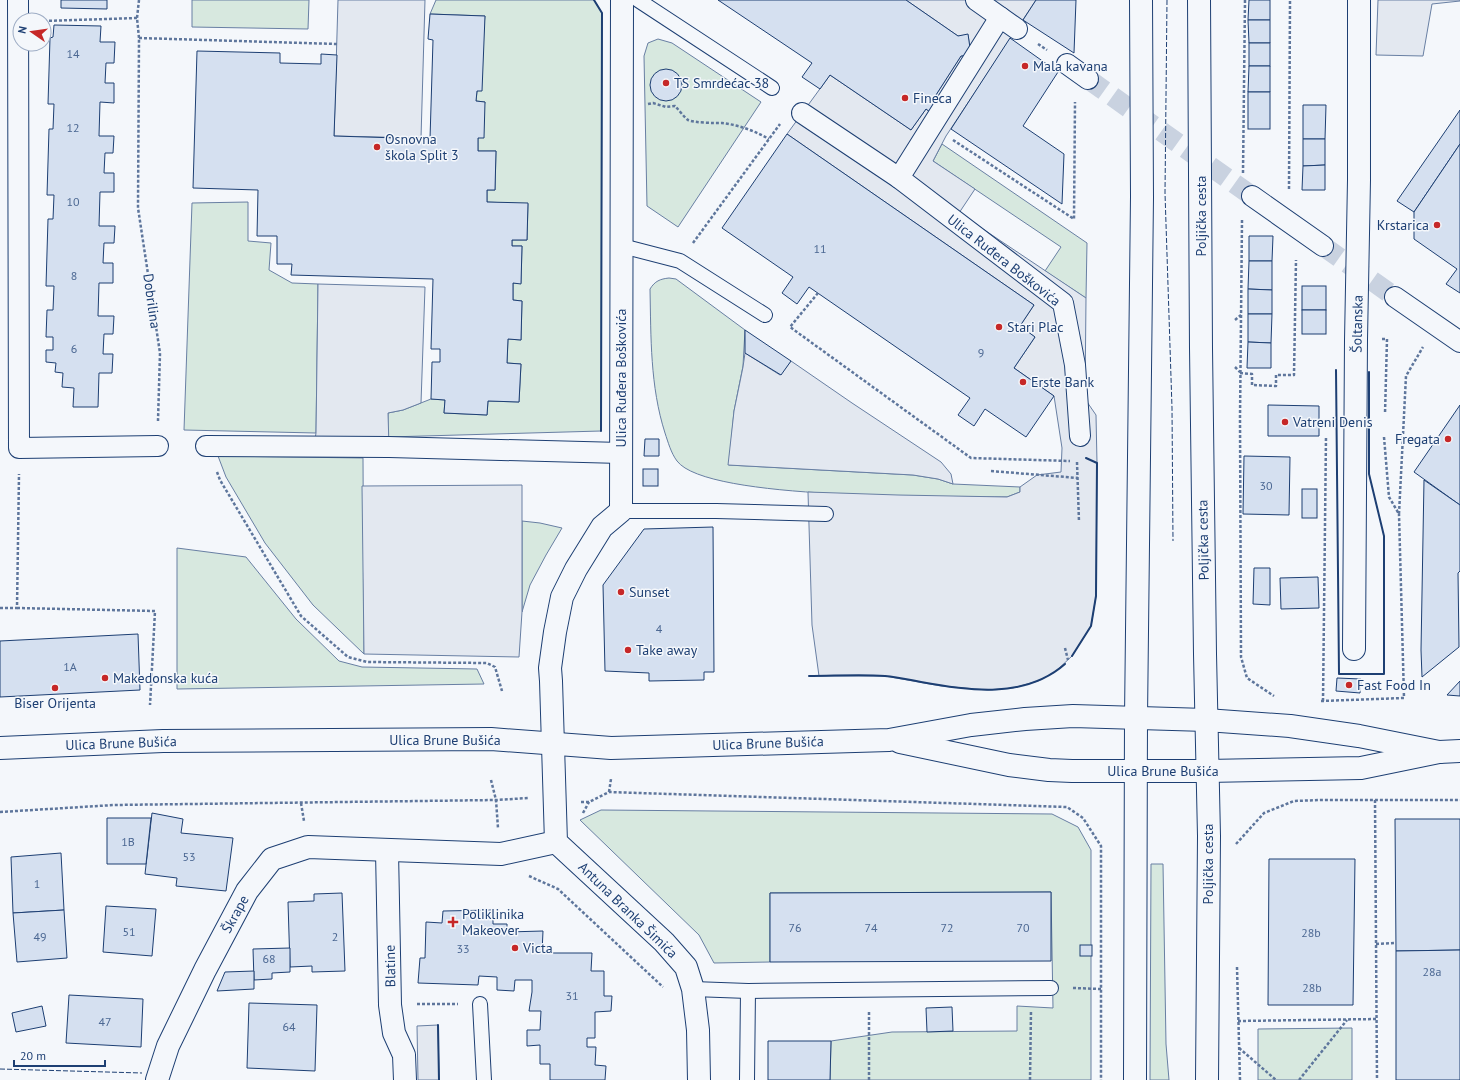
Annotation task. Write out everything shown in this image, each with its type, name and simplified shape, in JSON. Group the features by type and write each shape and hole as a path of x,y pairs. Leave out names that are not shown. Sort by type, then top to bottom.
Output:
{"street":[{"path":"18,0 19,448 158,446"},
{"name":"Ulica Ruđera Boškovića","path":"621,511 622,0"},
{"path":"976,0 1016,29"},
{"path":"1135,1080 1136,718 1142,197 1141,0"},
{"name":"Poljička cesta","path":"1199,0 1201,340 1209,836 1207,1080"},
{"name":"Šoltanska","path":"1354,649 1356,340 1359,180 1358,0"},
{"path":"899,178 1000,17"},
{"name":"Ulica Ruđera Boškovića","path":"802,113 899,178 1063,303 1075,365 1080,436"},
{"path":"1252,196 1323,246"},
{"path":"1395,297 1460,342"},
{"path":"206,446 389,447 621,453"},
{"path":"387,851 501,854 556,842 550,668 554,632 562,597 576,569 602,527 621,511"},
{"name":"Ulica Brune Bušića","path":"0,748 171,741 491,739 611,748 889,740 971,725 1025,719 1073,716 1206,720 1290,726 1359,736 1449,752"},
{"name":"Ulica Brune Bušića","path":"889,740 1009,765 1049,770 1207,771 1361,768 1449,752"},
{"name":"Antuna Branka Šimića","path":"556,842 664,942 686,967 693,990 698,1030 699,1080"},
{"name":"Škrape","path":"157,1080 168,1046 205,970 247,891 272,860 308,847 387,851"},
{"name":"Blatine","path":"387,851 390,1005 394,1032 404,1056 405,1080"}],"lane":[{"path":"638,0 772,88"},
{"path":"622,246 680,261 765,314"},
{"path":"621,511 724,511 826,514"},
{"path":"693,990 748,991 1051,988"},
{"path":"747,1080 748,991"},
{"path":"480,1004 484,1080"}],"path":[{"name":"Dobrilina","path":"139,0 137,18 139,38 138,208 160,353 158,446"},
{"path":"1243,173 1245,0"},
{"path":"1234,367 1240,373 1252,374 1252,385 1276,386 1276,375 1294,375 1290,0"},
{"path":"52,21 137,18"},
{"path":"953,140 1074,219 1077,71 1016,29"},
{"path":"139,38 337,44"},
{"path":"622,110 653,103 666,107 676,106 688,120 706,123 724,123 758,132 769,139"},
{"path":"680,261 792,106 802,113"},
{"path":"1242,212 1240,373 1241,657 1247,678 1272,696 1279,697"},
{"path":"818,292 790,327 971,458 1061,461"},
{"path":"1235,320 1241,315"},
{"path":"1315,701 1404,698 1399,514 1406,376 1435,325"},
{"path":"1356,340 1386,339 1384,419"},
{"path":"1384,435 1389,497 1399,514"},
{"path":"1079,522 1076,454 1080,436"},
{"path":"206,446 220,480 301,616 348,657 366,662 487,663 495,667 502,691"},
{"path":"18,608 19,448"},
{"path":"991,471 1078,478"},
{"path":"0,608 156,611 150,705"},
{"path":"1065,648 1068,660"},
{"path":"609,792 611,779"},
{"path":"491,780 496,800 501,854 516,870 558,889 666,990"},
{"path":"575,802 589,802 609,792 1067,807 1083,818 1101,846 1101,1080"},
{"path":"0,812 114,805 496,800 528,798"},
{"path":"1375,800 1377,1080"},
{"path":"1234,847 1264,813 1294,801 1460,800"},
{"path":"1376,944 1395,943"},
{"path":"1237,966 1240,1080"},
{"path":"1030,1080 1031,988"},
{"path":"1051,988 1101,989"},
{"path":"869,989 869,1080"},
{"path":"390,1005 480,1004"},
{"path":"1238,1021 1347,1020 1377,1018"},
{"path":"1299,1080 1347,1020"},
{"path":"1101,1043 1105,1049"},
{"path":"1239,1048 1276,1080"}],"shaded area":[{"path":"192,0 309,0 308,29 192,27"},
{"path":"338,0 425,0 421,138 334,136"},
{"path":"436,0 594,0 602,13 601,431 388,437 388,413 403,410 431,399 445,400 444,413 487,415 488,401 519,402 521,364 507,363 508,339 521,340 522,301 513,300 513,283 521,283 522,246 512,246 512,240 527,240 528,204 487,202 487,190 495,190 496,151 478,151 478,138 485,102 476,101 485,16 430,14"},
{"path":"906,0 1036,0 946,136 933,161 975,189 959,213 1086,298 1085,399 1096,415 1097,463 1096,596 1091,626 1072,656 1055,672 1038,681 1013,688 987,690 941,686 885,676 819,676 812,625 808,492 1007,497 1020,492 1020,487 1037,475 1061,472 1062,448 1054,396 1014,368 1035,337 1020,326 1034,305 787,134 830,75 911,130 926,109 934,115 942,103 934,98 961,56 971,54 968,35 958,36"},
{"path":"1378,0 1460,1 1432,4 1423,56 1376,55"},
{"path":"658,39 672,43 761,102 678,227 647,206 644,56 648,43"},
{"path":"942,144 1087,243 1086,298 1045,271 1061,247 933,161"},
{"path":"248,202 248,241 271,243 269,270 292,283 318,284 316,433 184,430 192,203"},
{"path":"669,278 676,279 745,330 743,366 734,411 729,465 913,475 938,479 953,484 1020,487 1020,492 1007,497 936,497 832,494 780,490 733,483 697,474 677,461 673,455 665,433 656,397 652,361 650,289 658,281"},
{"path":"318,284 425,287 421,403 403,410 388,413 389,447 314,446 316,433"},
{"path":"745,353 780,375 791,361 941,462 951,474 953,484 938,479 913,475 728,465 734,411"},
{"path":"218,456 363,458 364,654 313,605 265,543 226,477"},
{"path":"522,485 522,612 519,657 364,654 362,486"},
{"path":"522,521 562,528 530,585 522,612"},
{"path":"177,548 246,557 296,619 339,661 362,667 477,669 484,684 177,689"},
{"path":"601,810 1052,814 1078,827 1091,850 1091,1080 830,1080 831,1041 892,1032 1017,1031 1017,1006 1053,1008 1051,892 770,893 770,962 714,963 699,935 580,820"},
{"path":"1151,864 1163,864 1166,1044 1169,1080 1150,1080"},
{"path":"438,1025 439,1080 418,1080 417,1026"},
{"path":"1352,1028 1352,1080 1258,1080 1258,1029"}],"building":[{"path":"61,0 107,0 107,9 61,8"},
{"path":"718,0 906,0 958,36 968,34 971,55 961,56 934,98 942,103 934,115 926,109 911,130 830,75 820,89 802,77 812,63"},
{"path":"1036,0 1076,0 1074,53 1023,20"},
{"path":"1249,0 1270,0 1270,20 1248,20"},
{"path":"430,14 485,16 482,91 477,91 476,101 485,102 484,138 478,138 478,151 496,151 495,190 487,190 487,202 528,203 527,240 512,240 512,246 522,246 521,284 513,283 513,300 522,301 521,340 508,339 507,363 521,364 519,402 488,401 487,415 444,413 445,400 431,399 432,362 440,362 440,349 431,349 433,279 291,275 292,264 277,264 277,236 257,236 258,190 193,188 197,51 280,53 280,63 321,64 321,54 337,55 334,136 430,139 433,40 428,39"},
{"path":"1248,20 1270,20 1270,43 1249,43"},
{"path":"54,25 101,26 100,42 115,42 114,63 106,63 105,83 114,83 114,103 100,102 99,136 114,136 113,153 105,153 104,173 114,173 114,192 100,192 99,226 115,226 114,243 104,243 103,263 113,263 113,283 99,283 98,316 114,316 113,334 104,334 103,354 113,354 112,373 99,373 98,407 73,407 74,388 62,387 63,373 55,372 56,363 46,362 46,350 53,350 53,337 46,337 47,310 53,310 54,286 46,286 48,219 53,219 54,195 47,195 49,129 53,129 54,104 48,104 50,52 52,52"},
{"path":"1010,38 1058,72 1023,126 1064,154 1062,204 951,129"},
{"path":"1249,43 1270,43 1270,66 1249,66"},
{"path":"1249,66 1270,66 1270,92 1248,92"},
{"name":"TS Smrdećac 38","path":"663,69 669,69 678,73 682,85 678,97 669,101 663,101 654,97 650,88 650,82 654,73"},
{"path":"1248,92 1270,92 1270,129 1248,129"},
{"path":"1303,105 1326,105 1325,139 1303,139"},
{"path":"1460,110 1460,144 1414,212 1397,201"},
{"path":"787,134 1034,305 1020,326 1035,337 1014,368 1054,396 1026,437 985,409 974,426 958,415 970,398 809,287 797,304 782,293 793,277 722,228"},
{"path":"1303,139 1325,139 1325,165 1303,166"},
{"name":"Krstarica","path":"1460,144 1460,293 1446,284 1457,269 1414,239 1414,212"},
{"path":"1325,165 1325,190 1302,190 1303,166"},
{"path":"1249,236 1273,236 1272,261 1249,261"},
{"path":"1249,261 1272,261 1272,290 1248,289"},
{"path":"1302,286 1326,286 1326,310 1302,310"},
{"path":"1248,289 1272,290 1272,314 1248,314"},
{"path":"1302,310 1326,310 1326,334 1302,334"},
{"path":"1248,314 1272,314 1271,343 1248,342"},
{"path":"745,330 791,361 781,375 745,353"},
{"path":"1248,342 1271,343 1271,368 1247,368"},
{"path":"1268,405 1319,406 1319,436 1268,436"},
{"name":"Fregata","path":"1460,405 1460,505 1414,472"},
{"path":"645,439 659,439 659,456 644,456"},
{"path":"1244,456 1290,457 1289,515 1243,514"},
{"path":"643,469 658,469 658,486 643,486"},
{"path":"1424,480 1460,505 1460,571 1458,573 1459,647 1422,677 1421,650"},
{"path":"1302,489 1317,489 1317,518 1302,518"},
{"path":"713,527 714,672 704,672 704,680 649,681 649,673 605,671 603,585 644,529"},
{"path":"1254,568 1270,568 1270,605 1253,604"},
{"path":"1318,577 1319,608 1281,609 1280,578"},
{"path":"138,634 140,690 0,697 0,641"},
{"name":"Fast Food In","path":"1337,678 1361,679 1360,693 1336,691"},
{"path":"1460,681 1460,696 1447,695"},
{"path":"152,813 183,819 181,833 233,838 226,891 176,886 177,878 145,874"},
{"path":"107,818 151,818 146,864 107,864"},
{"path":"1395,819 1460,819 1460,950 1396,951"},
{"path":"61,853 64,910 13,913 11,857"},
{"path":"1269,859 1355,859 1353,1005 1268,1005"},
{"path":"1051,892 1051,961 770,962 770,893"},
{"path":"342,893 345,971 312,972 312,966 290,967 288,902 314,901 314,894"},
{"path":"106,906 156,909 152,956 103,952"},
{"path":"64,910 67,958 17,962 13,913"},
{"path":"493,910 493,924 507,924 507,932 543,931 542,953 592,953 591,971 604,971 604,996 612,996 611,1011 595,1012 595,1038 587,1038 587,1047 596,1047 595,1065 606,1066 605,1080 550,1080 550,1064 540,1064 540,1045 527,1046 527,1030 540,1030 541,1011 529,1011 532,980 515,980 514,991 497,990 497,977 479,976 478,985 418,983 420,958 425,958 426,922 442,923 443,911"},
{"path":"1080,945 1092,945 1092,956 1080,956"},
{"path":"290,948 290,972 272,973 272,979 254,980 253,949"},
{"path":"1460,950 1460,1080 1396,1080 1396,951"},
{"path":"254,971 254,989 217,991 225,972"},
{"path":"69,995 143,999 141,1047 66,1043"},
{"path":"249,1003 317,1005 315,1071 247,1068"},
{"path":"42,1006 46,1026 16,1032 12,1013"},
{"path":"952,1007 953,1031 927,1032 926,1008"},
{"path":"768,1041 831,1041 830,1080 768,1080"}],"tunnel":[{"path":"1088,79 1252,196"},
{"path":"1323,246 1395,297"}],"fence":[{"path":"1167,0 1165,193 1172,408 1173,541"},
{"path":"0,1069 142,1073"}],"wall":[{"path":"594,0 602,13 601,431"},
{"path":"1336,370 1339,674 1384,674 1384,536 1369,474 1369,372"},
{"path":"1072,656 1091,626 1096,596 1097,463 1086,458"},
{"path":"809,676 885,676 958,688 996,690 1032,683 1049,675 1065,664"},
{"path":"438,1025 439,1080"}],"place":[{"name":"Mala kavana","path":"1025,66"},
{"name":"TS Smrdećac 38","path":"666,83"},
{"name":"Fineca","path":"905,98"},
{"name":"Osnovna škola Split 3","path":"377,147"},
{"name":"Krstarica","path":"1437,225"},
{"name":"Stari Plac","path":"999,327"},
{"name":"Erste Bank","path":"1023,382"},
{"name":"Vatreni Denis","path":"1285,422"},
{"name":"Fregata","path":"1448,439"},
{"name":"Sunset","path":"621,592"},
{"name":"Take away","path":"628,650"},
{"name":"Makedonska kuća","path":"105,678"},
{"name":"Fast Food In","path":"1349,685"},
{"name":"Biser Orijenta","path":"55,688"},
{"name":"Poliklinika Makeover","path":"453,922"},
{"name":"Victa","path":"515,948"}]}
